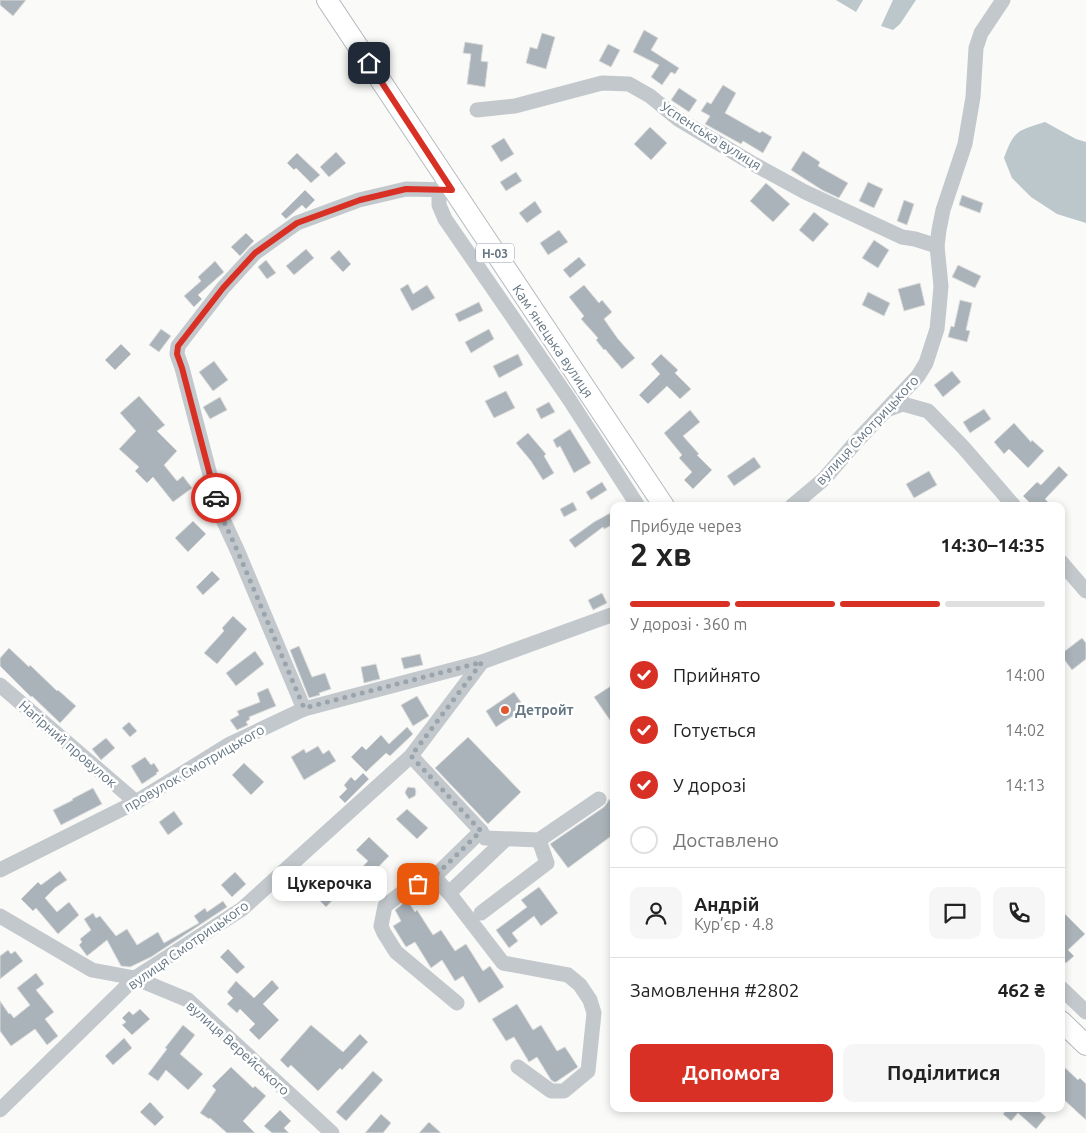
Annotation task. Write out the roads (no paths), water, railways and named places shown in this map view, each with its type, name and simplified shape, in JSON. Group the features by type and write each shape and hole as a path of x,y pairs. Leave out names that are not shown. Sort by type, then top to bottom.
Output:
{"main road":[{"name":"Камʼянецька вулиця","path":"327,0 446,189 661,502"},
{"path":"1065,1025 1086,1045"}],"street":[{"name":"вулиця Смотрицького","path":"797,502 824,480 856,442 918,376 926,363 937,330 941,286 937,246 943,210 966,144 973,97 976,48 981,34 1003,0"},
{"name":"Успенська вулиця","path":"477,110 515,106 602,83 629,84 650,96 686,123 750,162 805,192 897,234 937,246"},
{"path":"304,708 220,513 177,354 178,346 223,288 255,253 297,223 360,200 406,189 446,189 439,205 445,219 569,399 635,502"},
{"path":"918,376 917,396 928,411 963,447 1011,502"},
{"path":"887,410 903,404 928,411"},
{"path":"1065,567 1086,591"},
{"path":"482,662 610,615"},
{"name":"вулиця Смотрицького","path":"0,1110 135,978 242,909 411,756 482,662"},
{"name":"провулок Смотрицького","path":"0,870 136,802 230,744 304,708 482,662"},
{"name":"Нагірний провулок","path":"0,685 136,802"},
{"path":"411,756 481,831 485,838 539,840 599,799"},
{"path":"457,1003 396,952 381,926 384,906 403,892 434,877 481,831"},
{"path":"449,893 505,840"},
{"path":"481,913 546,863 539,840"},
{"path":"434,877 449,893 503,963 568,975 580,985 590,1000 594,1013 588,1071 564,1091 551,1091 518,1067"},
{"name":"вулиця Верейського","path":"0,916 92,970 135,978 188,1000 332,1133"},
{"path":"1065,992 1086,1012"}],"place":[{"name":"Детройт","path":"505,710"},
{"name":"Цукерочка","path":"418,884"}]}
